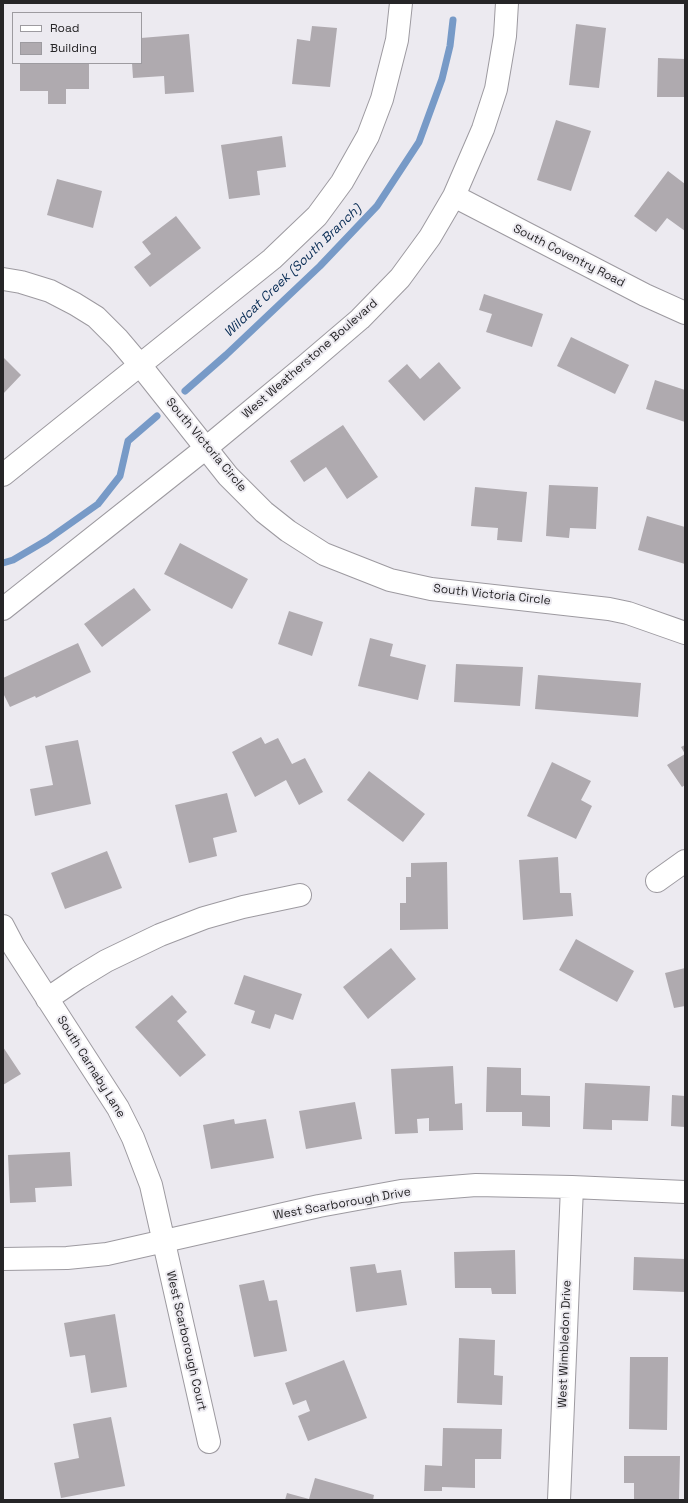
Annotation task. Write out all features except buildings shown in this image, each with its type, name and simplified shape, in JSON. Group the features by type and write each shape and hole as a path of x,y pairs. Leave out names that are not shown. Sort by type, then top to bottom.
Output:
{"street":[{"path":"3,475 272,259 317,216 342,182 368,136 382,99 397,40 401,3"},
{"name":"West Weatherstone Boulevard","path":"3,609 206,448 360,319 400,278 430,237 454,196 483,129 496,89 505,36 506,3"},
{"name":"South Coventry Road","path":"454,196 645,295 685,313"},
{"name":"South Victoria Circle","path":"3,279 20,282 50,291 96,317 118,338 228,476 264,512 288,531 324,554 390,580 431,589 609,609 628,613 685,633"},
{"path":"657,881 685,860"},
{"path":"48,999 106,961 160,935 204,918 242,907 300,895"},
{"name":"South Carnaby Lane","path":"3,926 14,947 118,1108 133,1138 151,1186 164,1241"},
{"name":"West Scarborough Drive","path":"3,1259 67,1258 107,1254 319,1206 401,1191 476,1186 572,1187 685,1192"},
{"name":"West Wimbledon Drive","path":"559,1500 572,1187"},
{"name":"West Scarborough Court","path":"164,1241 209,1442"}],"waterway":[{"name":"Wildcat Creek (South Branch)","path":"185,391 226,355 320,266 377,206 419,142 442,79 450,46 453,20"},
{"name":"Wildcat Creek (South Branch)","path":"3,563 13,560 47,540 98,504 120,476 128,441 157,416"}]}
